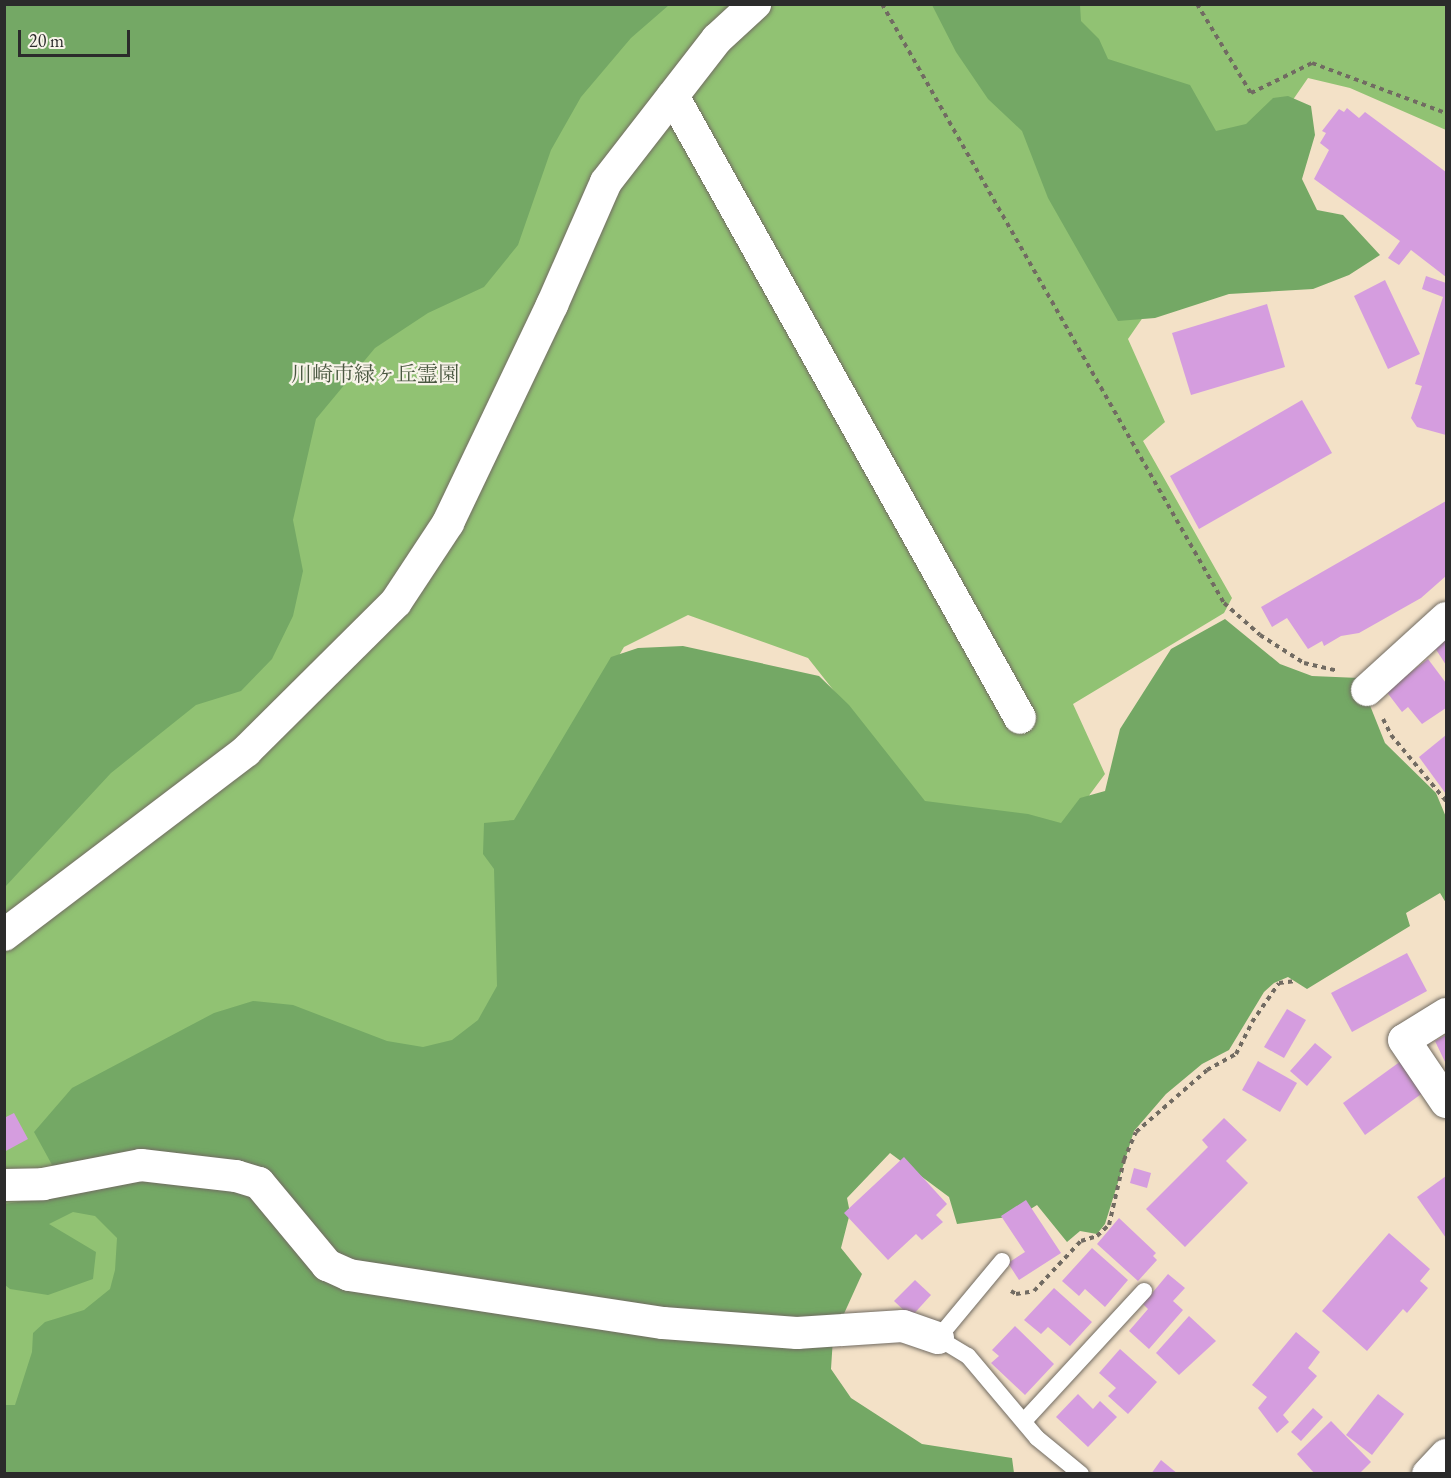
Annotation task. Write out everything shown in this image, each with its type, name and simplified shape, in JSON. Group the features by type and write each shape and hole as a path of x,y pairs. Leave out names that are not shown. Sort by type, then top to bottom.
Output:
{"street":[{"path":"4,935 246,751 396,602 448,523 552,305 606,182 717,39 755,4"},
{"path":"673,96 1020,717"},
{"path":"1371,686 1446,618"},
{"path":"1446,1014 1404,1040 1446,1102"},
{"path":"4,1185 43,1184 141,1165 236,1176 259,1183 327,1265 349,1275 663,1323 797,1333 903,1326 938,1338"},
{"path":"1428,1473 1446,1455"}],"lane":[{"path":"1002,1261 988,1275 938,1338 968,1356 1038,1438 1081,1473"},
{"path":"1024,1421 1144,1291"}],"path":[{"path":"882,4 1224,603 1260,635 1304,663 1371,686 1391,735 1446,801"},
{"path":"1197,4 1251,93 1312,63 1446,113"},
{"path":"988,1275 1016,1294 1034,1291 1082,1241 1097,1236 1109,1225 1124,1160 1136,1132 1207,1070 1236,1054 1252,1022 1279,983 1296,981"}],"green space":[{"path":"5,4 669,5 631,38 581,97 551,150 518,245 484,287 428,313 375,348 316,419 293,520 303,571 293,616 272,659 241,691 196,705 111,773 5,887"},
{"name":"川崎市緑ヶ丘霊園","path":"5,5 1446,5 1446,130 1350,88 1308,78 1128,339 1165,422 1143,441 1232,598 1224,613 1073,704 1105,774 1045,855 992,891 808,658 688,615 624,647 517,829 568,988 5,1474"},
{"path":"932,5 1080,5 1081,21 1099,39 1108,59 1190,85 1216,131 1246,124 1273,98 1288,96 1311,106 1315,135 1302,179 1317,210 1343,215 1380,255 1349,275 1313,289 1229,294 1155,318 1118,321 1048,198 1022,131 988,99 956,52"},
{"path":"1225,619 1280,664 1312,676 1359,678 1385,743 1436,793 1446,817 1446,903 1440,893 1406,913 1410,926 1307,989 1288,977 1274,983 1264,992 1229,1050 1202,1064 1166,1094 1134,1131 1105,1224 1097,1234 1080,1231 1067,1242 1037,1205 1021,1215 957,1224 949,1197 890,1153 847,1198 850,1213 841,1248 862,1274 833,1338 831,1369 851,1398 922,1444 1012,1458 1014,1473 5,1473 4,1405 15,1405 32,1352 33,1333 45,1322 84,1310 110,1289 115,1270 117,1238 95,1216 73,1212 49,1224 96,1252 93,1279 48,1295 10,1289 5,1285 5,1204 68,1194 34,1132 72,1088 214,1013 253,1001 293,1005 387,1041 423,1047 452,1040 478,1020 497,986 494,869 483,854 484,823 514,820 611,657 638,648 683,646 819,676 849,705 925,801 1028,814 1061,823 1080,798 1105,791 1120,729 1171,649"}],"building":[{"path":"1347,108 1359,118 1365,112 1446,172 1446,277 1411,250 1399,265 1388,258 1400,241 1314,179 1329,150 1320,143 1326,133 1322,131 1339,109 1344,112"},
{"path":"1426,276 1446,283 1446,435 1417,427 1411,418 1422,386 1415,384 1443,297 1422,289"},
{"path":"1385,280 1420,354 1388,369 1354,296"},
{"path":"1267,304 1285,367 1191,395 1172,333"},
{"path":"1302,400 1332,453 1199,529 1170,476"},
{"path":"1446,501 1446,576 1421,598 1359,633 1341,636 1324,646 1322,641 1308,649 1287,618 1272,627 1261,607"},
{"path":"1446,640 1446,665 1435,648"},
{"path":"1428,659 1446,683 1446,708 1422,724 1408,707 1402,712 1386,691"},
{"path":"1446,735 1446,794 1419,757"},
{"path":"1407,953 1427,991 1352,1032 1331,993"},
{"path":"1287,1009 1306,1020 1284,1058 1264,1047"},
{"path":"1446,1035 1446,1064 1435,1041"},
{"path":"1315,1043 1332,1057 1307,1086 1290,1071"},
{"path":"1258,1061 1297,1083 1280,1112 1242,1090"},
{"path":"1401,1061 1424,1092 1365,1135 1343,1103"},
{"path":"14,1113 28,1139 4,1152 4,1118"},
{"path":"1224,1118 1247,1140 1226,1161 1248,1183 1185,1247 1146,1209 1208,1147 1202,1140"},
{"path":"904,1157 947,1204 936,1215 943,1222 922,1240 916,1234 888,1260 844,1213"},
{"path":"1134,1168 1151,1173 1147,1188 1130,1183"},
{"path":"1446,1176 1446,1238 1417,1197"},
{"path":"1026,1200 1061,1253 1019,1280 1008,1263 1025,1252 1001,1216"},
{"path":"1119,1218 1156,1253 1153,1256 1157,1260 1138,1281 1097,1244"},
{"path":"1389,1233 1430,1269 1420,1281 1428,1288 1407,1313 1403,1309 1367,1351 1322,1311"},
{"path":"1092,1248 1128,1280 1105,1307 1085,1289 1079,1296 1062,1281"},
{"path":"1168,1274 1185,1288 1173,1301 1183,1310 1149,1349 1129,1331 1148,1309 1143,1304"},
{"path":"915,1280 931,1295 911,1317 894,1301"},
{"path":"1054,1288 1092,1322 1070,1346 1048,1327 1041,1334 1024,1320"},
{"path":"1189,1316 1216,1341 1179,1375 1156,1353"},
{"path":"1015,1326 1054,1364 1025,1395 991,1363 999,1356 992,1350"},
{"path":"1296,1332 1320,1352 1308,1368 1317,1376 1283,1415 1289,1422 1277,1433 1258,1408 1267,1397 1252,1385"},
{"path":"1120,1349 1157,1382 1128,1414 1108,1396 1116,1388 1099,1373"},
{"path":"1078,1394 1093,1409 1100,1401 1117,1417 1088,1447 1056,1417"},
{"path":"1378,1394 1404,1414 1372,1455 1346,1435"},
{"path":"1313,1408 1323,1417 1301,1441 1291,1432"},
{"path":"1331,1421 1371,1462 1359,1474 1315,1474 1297,1454"},
{"path":"1161,1460 1178,1474 1151,1474"}]}
